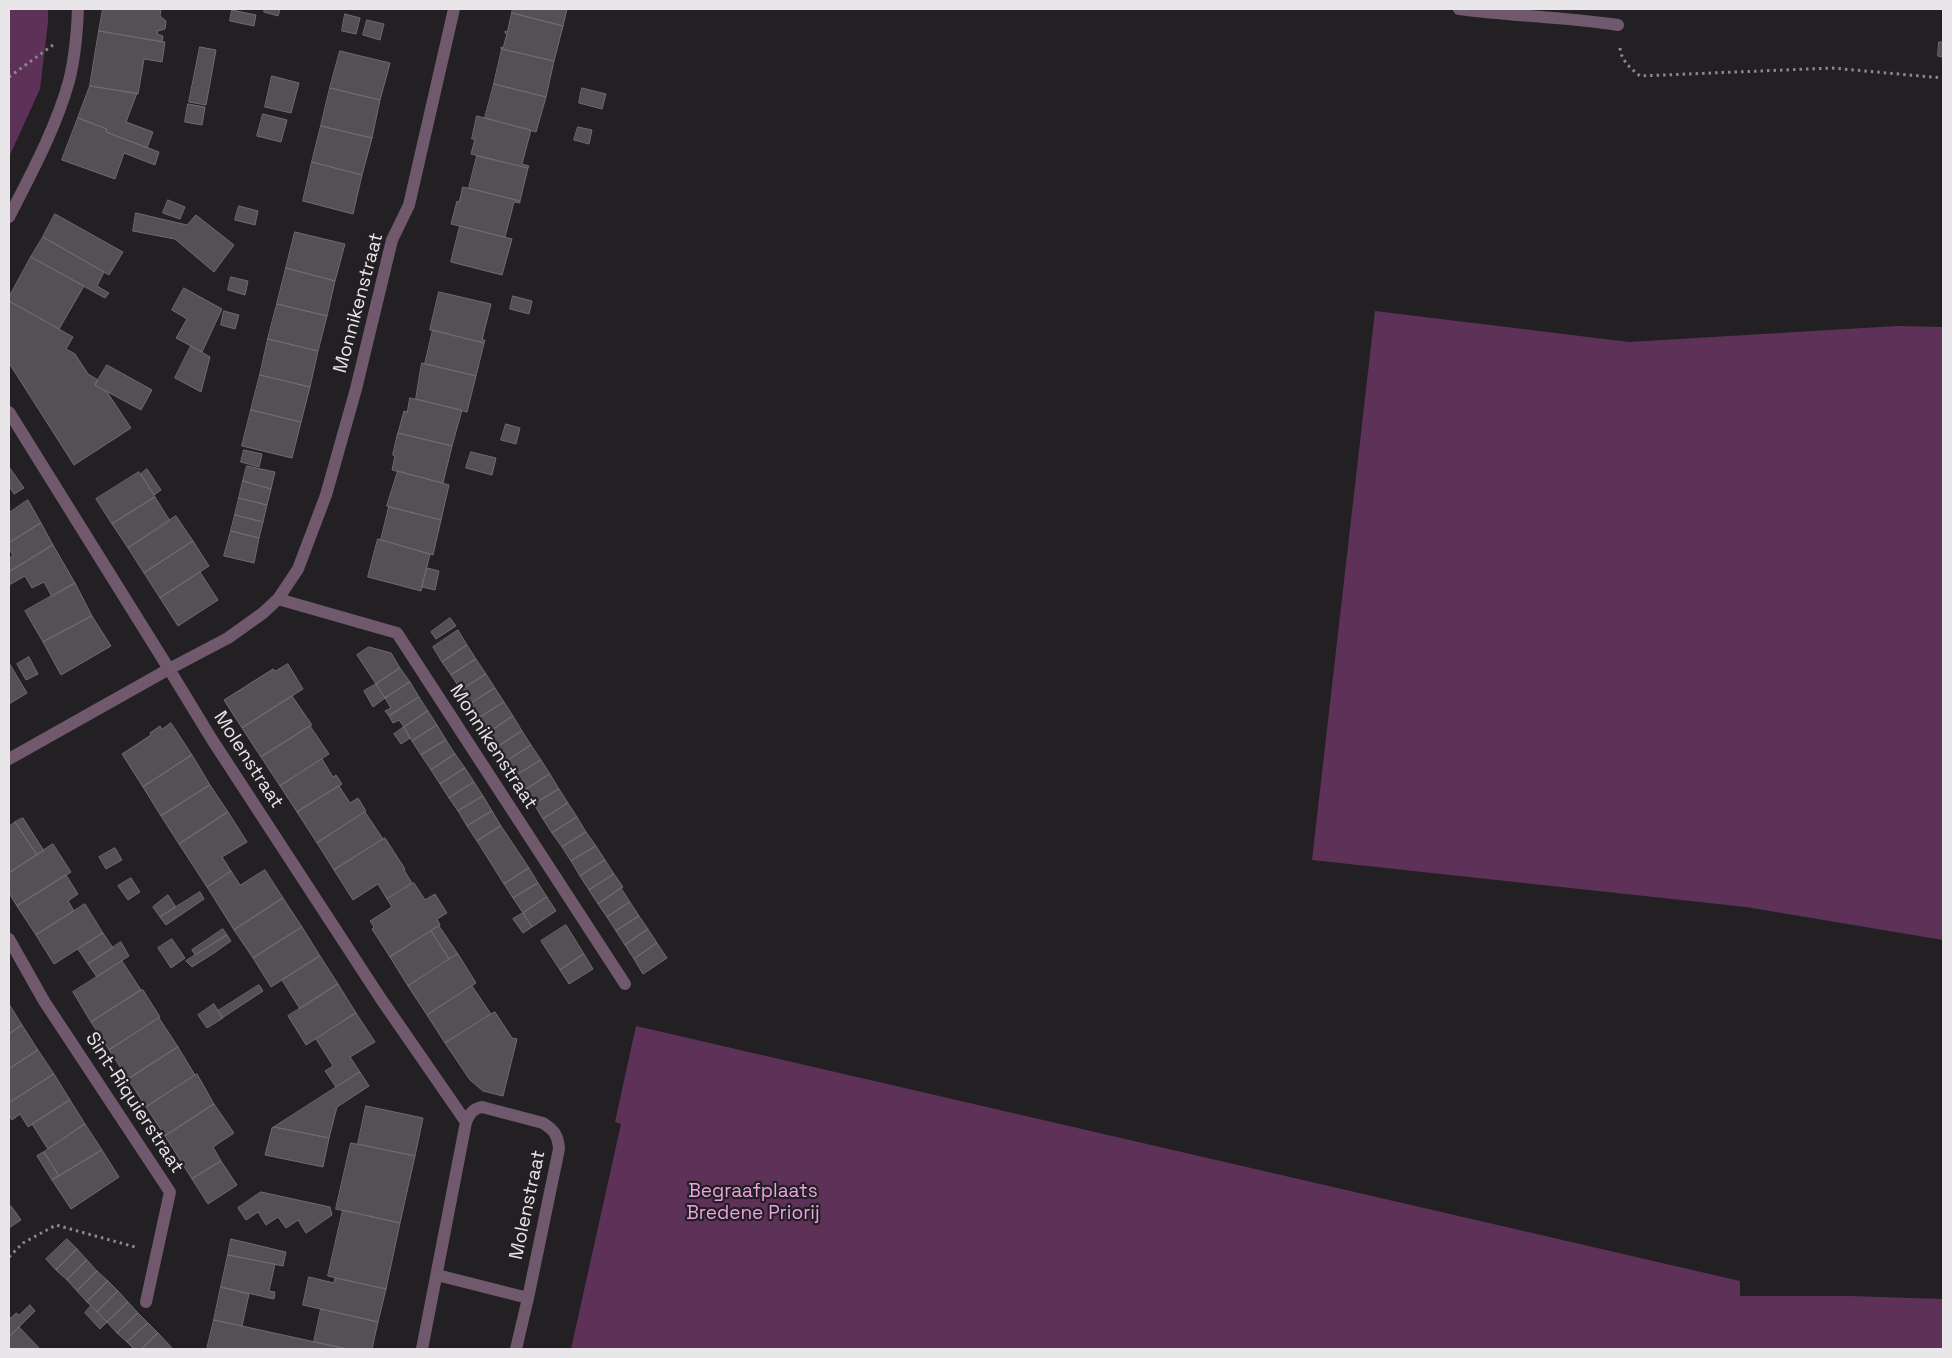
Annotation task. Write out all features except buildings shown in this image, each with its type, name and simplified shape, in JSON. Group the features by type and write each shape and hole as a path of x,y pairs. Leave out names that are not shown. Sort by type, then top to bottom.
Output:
{"street":[{"path":"9,217 38,157 69,81 78,9"},
{"name":"Monnikenstraat","path":"9,759 228,638 263,613 278,599 298,569 326,495 356,389 392,240 408,205 454,9"},
{"path":"1459,9 1576,19 1618,25"},
{"name":"Molenstraat","path":"9,412 210,738 381,1000 466,1122"},
{"name":"Monnikenstraat","path":"278,599 397,633 625,984"},
{"name":"Sint-Riquierstraat","path":"9,939 44,1000 170,1192 146,1302"},
{"name":"Molenstraat","path":"466,1122 470,1113 482,1107 543,1123 557,1134 559,1149 516,1349"},
{"path":"422,1349 466,1122"},
{"path":"437,1275 528,1298"}],"path":[{"path":"1618,25 1621,54 1629,68 1640,76 1832,68 1943,78"},
{"path":"9,77 77,27"},
{"path":"9,1258 23,1243 56,1226 156,1253"}],"green space":[{"path":"9,9 48,9 40,89 9,157"},
{"path":"1375,311 1629,342 1897,326 1943,327 1943,940 1746,907 1312,860"},
{"name":"Begraafplaats Bredene Priorij","path":"636,1026 1740,1281 1740,1296 1849,1296 1943,1299 1943,1349 571,1349 621,1124 615,1122"}]}
